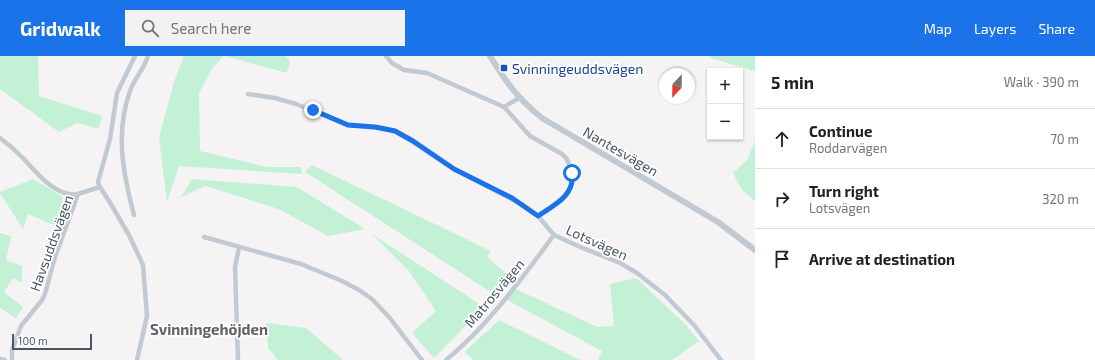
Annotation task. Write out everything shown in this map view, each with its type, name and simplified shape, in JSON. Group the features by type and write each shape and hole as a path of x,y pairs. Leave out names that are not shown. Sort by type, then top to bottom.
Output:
{"street":[{"path":"135,56 117,93 110,139 98,179 100,187 129,235 143,265 148,316 137,360"},
{"path":"134,215 121,147 122,129 125,108 130,90 148,56"},
{"path":"386,56 392,63 404,70 427,73 504,106 530,136 562,154 567,159 572,173 572,184 566,196 557,204 538,216"},
{"name":"Nantesvägen","path":"490,56 500,73 519,98 531,109 549,122 718,222 755,250"},
{"name":"Lotsvägen","path":"248,94 275,98 296,104 348,125 375,127 395,131 413,141 449,166 512,198 538,216 554,235 620,263 637,273 665,295 694,325 721,360"},
{"path":"504,106 519,98"},
{"path":"0,138 23,158 40,178 67,194 78,194"},
{"name":"Havsuddsvägen","path":"12,360 12,350 21,326 45,294 55,257 78,194 100,187"},
{"name":"Matrosvägen","path":"446,360 472,337 517,284 554,235"},
{"path":"204,237 238,248 261,252 301,264 342,281 359,290 380,307 422,360"},
{"path":"238,248 235,267 238,360"},
{"path":"0,358 5,360"}],"green space":[{"path":"0,56 38,56 39,96 102,116 99,129 77,123 59,132 0,89"},
{"path":"184,56 223,56 211,70 199,93 200,151 267,167 301,167 302,174 179,166 167,202 159,137 174,82"},
{"path":"225,56 285,56 290,61 287,73"},
{"path":"709,56 755,56 755,71 714,59"},
{"path":"755,141 755,201 742,190 733,173 747,160"},
{"path":"312,165 491,251 487,257 509,276 494,294 305,172"},
{"path":"33,179 63,197 56,226 28,214 23,229 0,193"},
{"path":"192,179 297,187 365,229 328,236 279,209 205,186 181,197"},
{"path":"0,233 11,236 6,260 22,266 22,283 13,278 4,292 23,307 16,318 0,308"},
{"path":"372,234 484,307 434,358 412,333 436,311 409,271"},
{"path":"636,278 684,323 699,341 672,360 598,360 602,351 507,300 516,289 597,327 614,326 610,284"},
{"path":"499,320 580,360 474,360 464,352"},
{"path":"266,323 306,328 343,360 278,360 268,348"}],"place":[{"name":"Svinningeuddsvägen","path":"504,68"}],"district":[{"name":"Svinningehöjden","path":"209,329"}],"route":[{"path":"313,110 342,124 375,127 395,131 413,141 428,153 454,169 512,198 538,216 557,204 566,196 572,184 572,173"}]}
